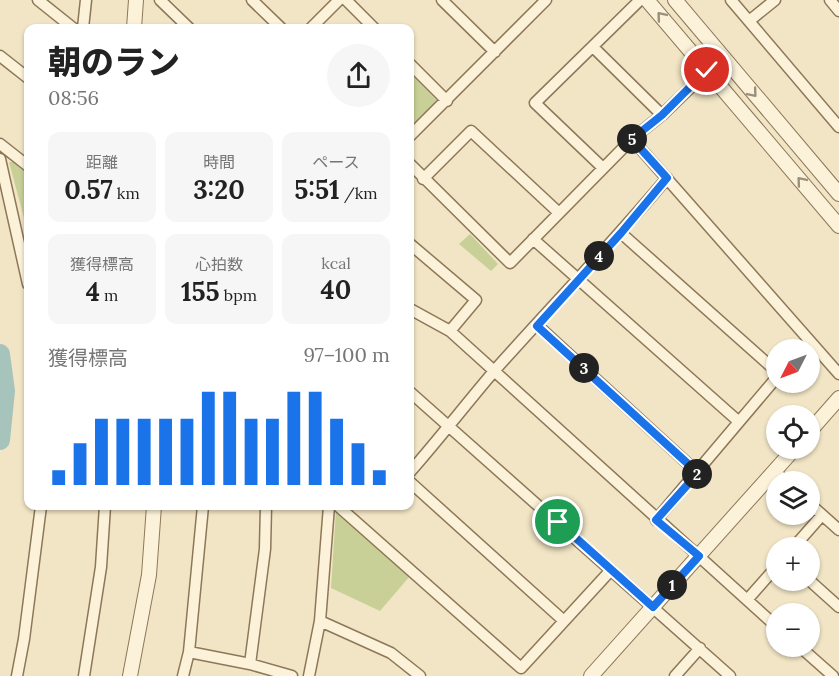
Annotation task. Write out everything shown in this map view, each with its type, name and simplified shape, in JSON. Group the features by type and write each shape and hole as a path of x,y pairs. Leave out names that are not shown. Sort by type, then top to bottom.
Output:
{"street":[{"path":"38,0 68,24"},
{"path":"83,24 86,0"},
{"path":"134,24 136,0"},
{"path":"160,0 185,24"},
{"path":"252,0 276,24"},
{"path":"315,24 339,0"},
{"path":"345,0 370,24"},
{"path":"442,0 495,52"},
{"path":"603,168 535,103 640,0"},
{"path":"647,0 839,226"},
{"path":"675,0 839,194"},
{"path":"731,0 839,127"},
{"path":"748,21 775,0"},
{"path":"830,0 839,11"},
{"path":"414,132 543,1"},
{"path":"592,47 662,115"},
{"path":"0,56 24,75"},
{"path":"414,169 510,263 632,139 662,115 723,56"},
{"path":"414,68 447,101"},
{"path":"423,179 471,131 558,212"},
{"path":"632,139 801,339"},
{"path":"0,144 24,163"},
{"path":"0,159 24,266"},
{"path":"414,468 494,372 621,233 667,178"},
{"path":"621,233 766,362"},
{"path":"533,239 738,421"},
{"path":"414,247 480,296 450,331"},
{"path":"414,311 450,331 656,520 766,617"},
{"path":"537,326 698,473"},
{"path":"820,357 839,374"},
{"path":"656,520 698,473 766,389"},
{"path":"414,396 730,676"},
{"path":"820,420 839,398"},
{"path":"775,471 785,459"},
{"path":"591,676 766,481"},
{"path":"414,486 564,621"},
{"path":"17,676 40,510"},
{"path":"84,676 101,567 105,510"},
{"path":"130,676 149,575 154,510"},
{"path":"183,676 189,652 203,510"},
{"path":"250,664 265,549 266,510"},
{"path":"309,676 320,621 328,510"},
{"path":"343,510 521,668 611,570"},
{"path":"803,537 822,515 839,530"},
{"path":"747,600 766,578"},
{"path":"820,590 839,607"},
{"path":"320,621 391,653 420,676"},
{"path":"675,676 700,648"},
{"path":"189,652 250,664 292,676"},
{"path":"811,657 833,676"}],"green space":[{"path":"414,77 438,102 414,127"},
{"path":"9,162 13,162 24,171 24,218"},
{"path":"470,234 498,264 491,271 459,244"},
{"path":"336,510 410,576 380,611 331,588"}],"waterway":[{"path":"0,354 5,391 0,440"}],"route":[{"path":"558,522 653,607 699,556 656,520 698,473 537,326 667,178 632,139 662,115 707,70"}]}
